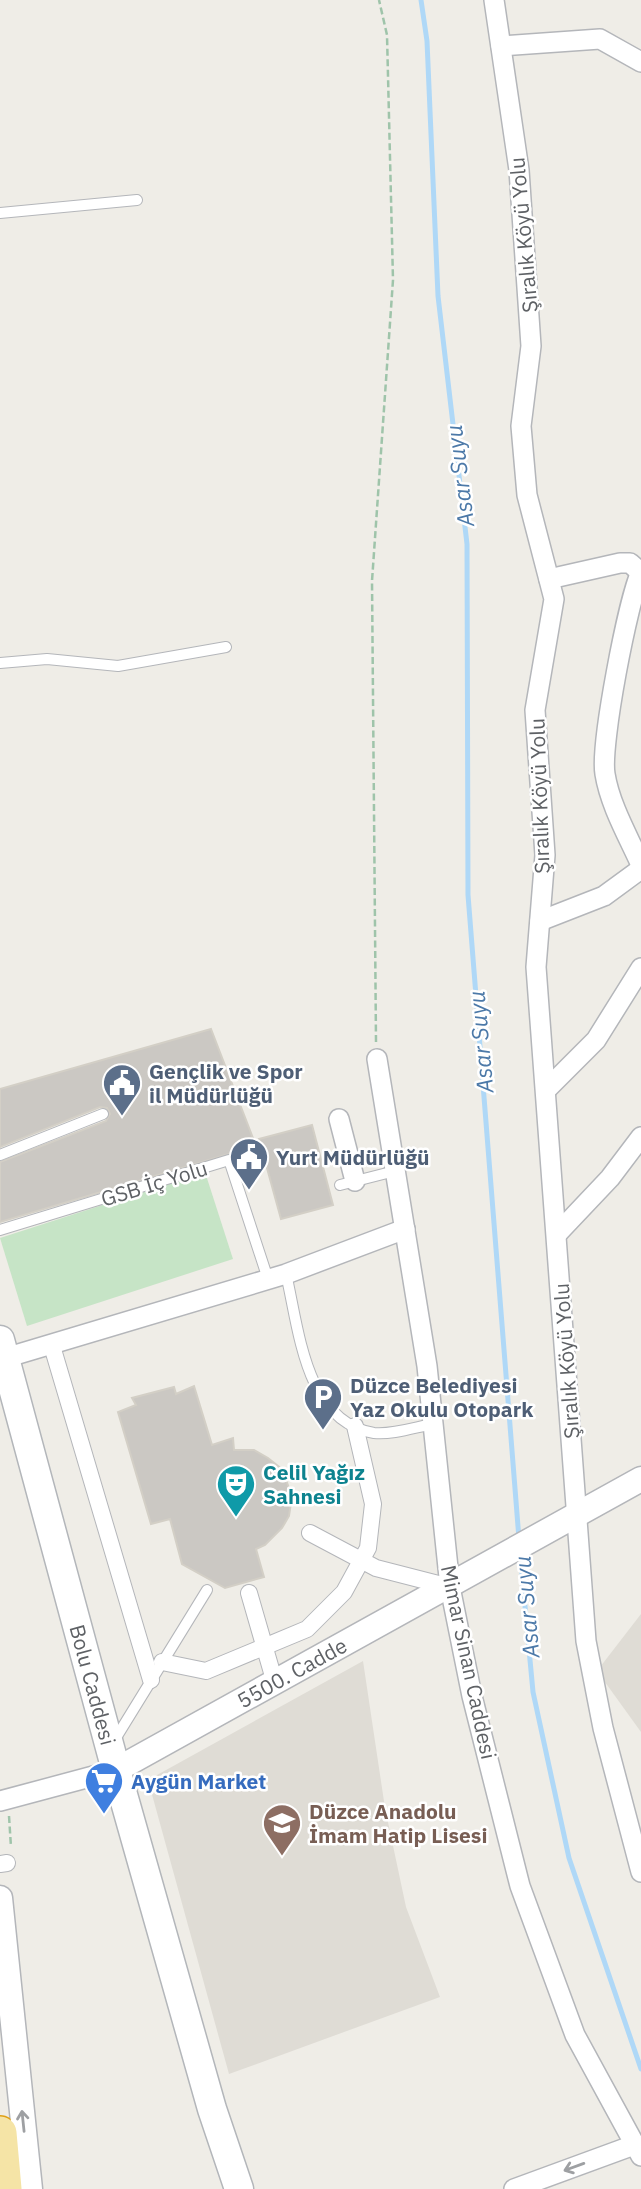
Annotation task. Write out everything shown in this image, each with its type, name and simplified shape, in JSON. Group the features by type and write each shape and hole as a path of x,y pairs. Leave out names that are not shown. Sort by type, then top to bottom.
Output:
{"highway":[{"path":"0,2133 5,2189"}],"main road":[{"name":"Bolu Caddesi","path":"2,1349 212,2109 239,2189"}],"street":[{"name":"Şıralık Köyü Yolu","path":"494,0 519,170 531,346 521,426 527,495 554,599 536,710 545,855 536,967 586,1641 603,1728 641,1872"},
{"path":"501,46 600,39 641,62"},
{"path":"540,921 604,896 641,867 604,772 623,643 640,572 630,562 620,562 549,579"},
{"path":"547,1089 596,1040 641,968"},
{"name":"Mimar Sinan Caddesi","path":"376,1059 459,1581 472,1696 520,1886 575,2035 637,2150"},
{"path":"339,1119 347,1183"},
{"path":"557,1234 610,1178 641,1137"},
{"path":"2,1349 52,1346 277,1276 405,1229"},
{"path":"52,1346 151,1680"},
{"path":"162,1662 206,1671 307,1629 344,1592 368,1548 373,1504 355,1426"},
{"path":"577,1514 641,1479"},
{"name":"5500. Cadde","path":"113,1758 275,1683 577,1514"},
{"path":"310,1533 376,1568 459,1581"},
{"path":"249,1593 275,1683"},
{"path":"4,1800 113,1758"},
{"path":"0,1898 30,2189"},
{"path":"514,2189 637,2150"}],"lane":[{"path":"0,213 137,200"},
{"path":"0,663 47,659 118,666 226,647"},
{"path":"0,1156 103,1114"},
{"name":"GSB İç Yolu","path":"0,1230 229,1160 277,1276"},
{"path":"347,1183 395,1171"},
{"path":"277,1276 311,1378 342,1422 376,1433 433,1424"},
{"path":"113,1758 151,1680 206,1590"}],"path":[{"path":"376,1059 372,581 393,280 387,35 379,0"},
{"path":"3,1863 12,1862 4,1800"}],"shaded area":[{"path":"641,1614 641,1732 597,1671"},
{"name":"Düzce Anadolu İmam Hatip Lisesi","path":"363,1661 385,1808 406,1907 440,1997 229,2074 148,1780"}],"green space":[{"path":"205,1172 233,1259 27,1326 0,1238"}],"building":[{"name":"Gençlik ve Spor il Müdürlüğü","path":"211,1029 256,1146 0,1222 0,1162 106,1121 110,1114 107,1108 100,1107 0,1147 0,1089"},
{"path":"312,1125 333,1205 281,1219 259,1139"},
{"path":"194,1386 212,1445 233,1438 234,1450 254,1450 268,1458 282,1469 292,1496 289,1516 282,1528 265,1545 256,1549 264,1577 225,1588 182,1564 170,1519 151,1524 118,1412 136,1405 132,1398 174,1387 176,1394"}],"waterway":[{"name":"Asar Suyu","path":"421,0 427,41 438,296 467,544 468,895 519,1539"},
{"name":"Asar Suyu","path":"520,1553 533,1692 569,1858 641,2069"}],"place":[{"name":"Gençlik ve Spor il Müdürlüğü","path":"122,1117"},
{"name":"Yurt Müdürlüğü","path":"249,1191"},
{"name":"Düzce Belediyesi Yaz Okulu Otopark","path":"323,1431"},
{"name":"Celil Yağız Sahnesi","path":"236,1518"},
{"name":"Aygün Market","path":"104,1815"},
{"name":"Düzce Anadolu İmam Hatip Lisesi","path":"282,1857"}]}
